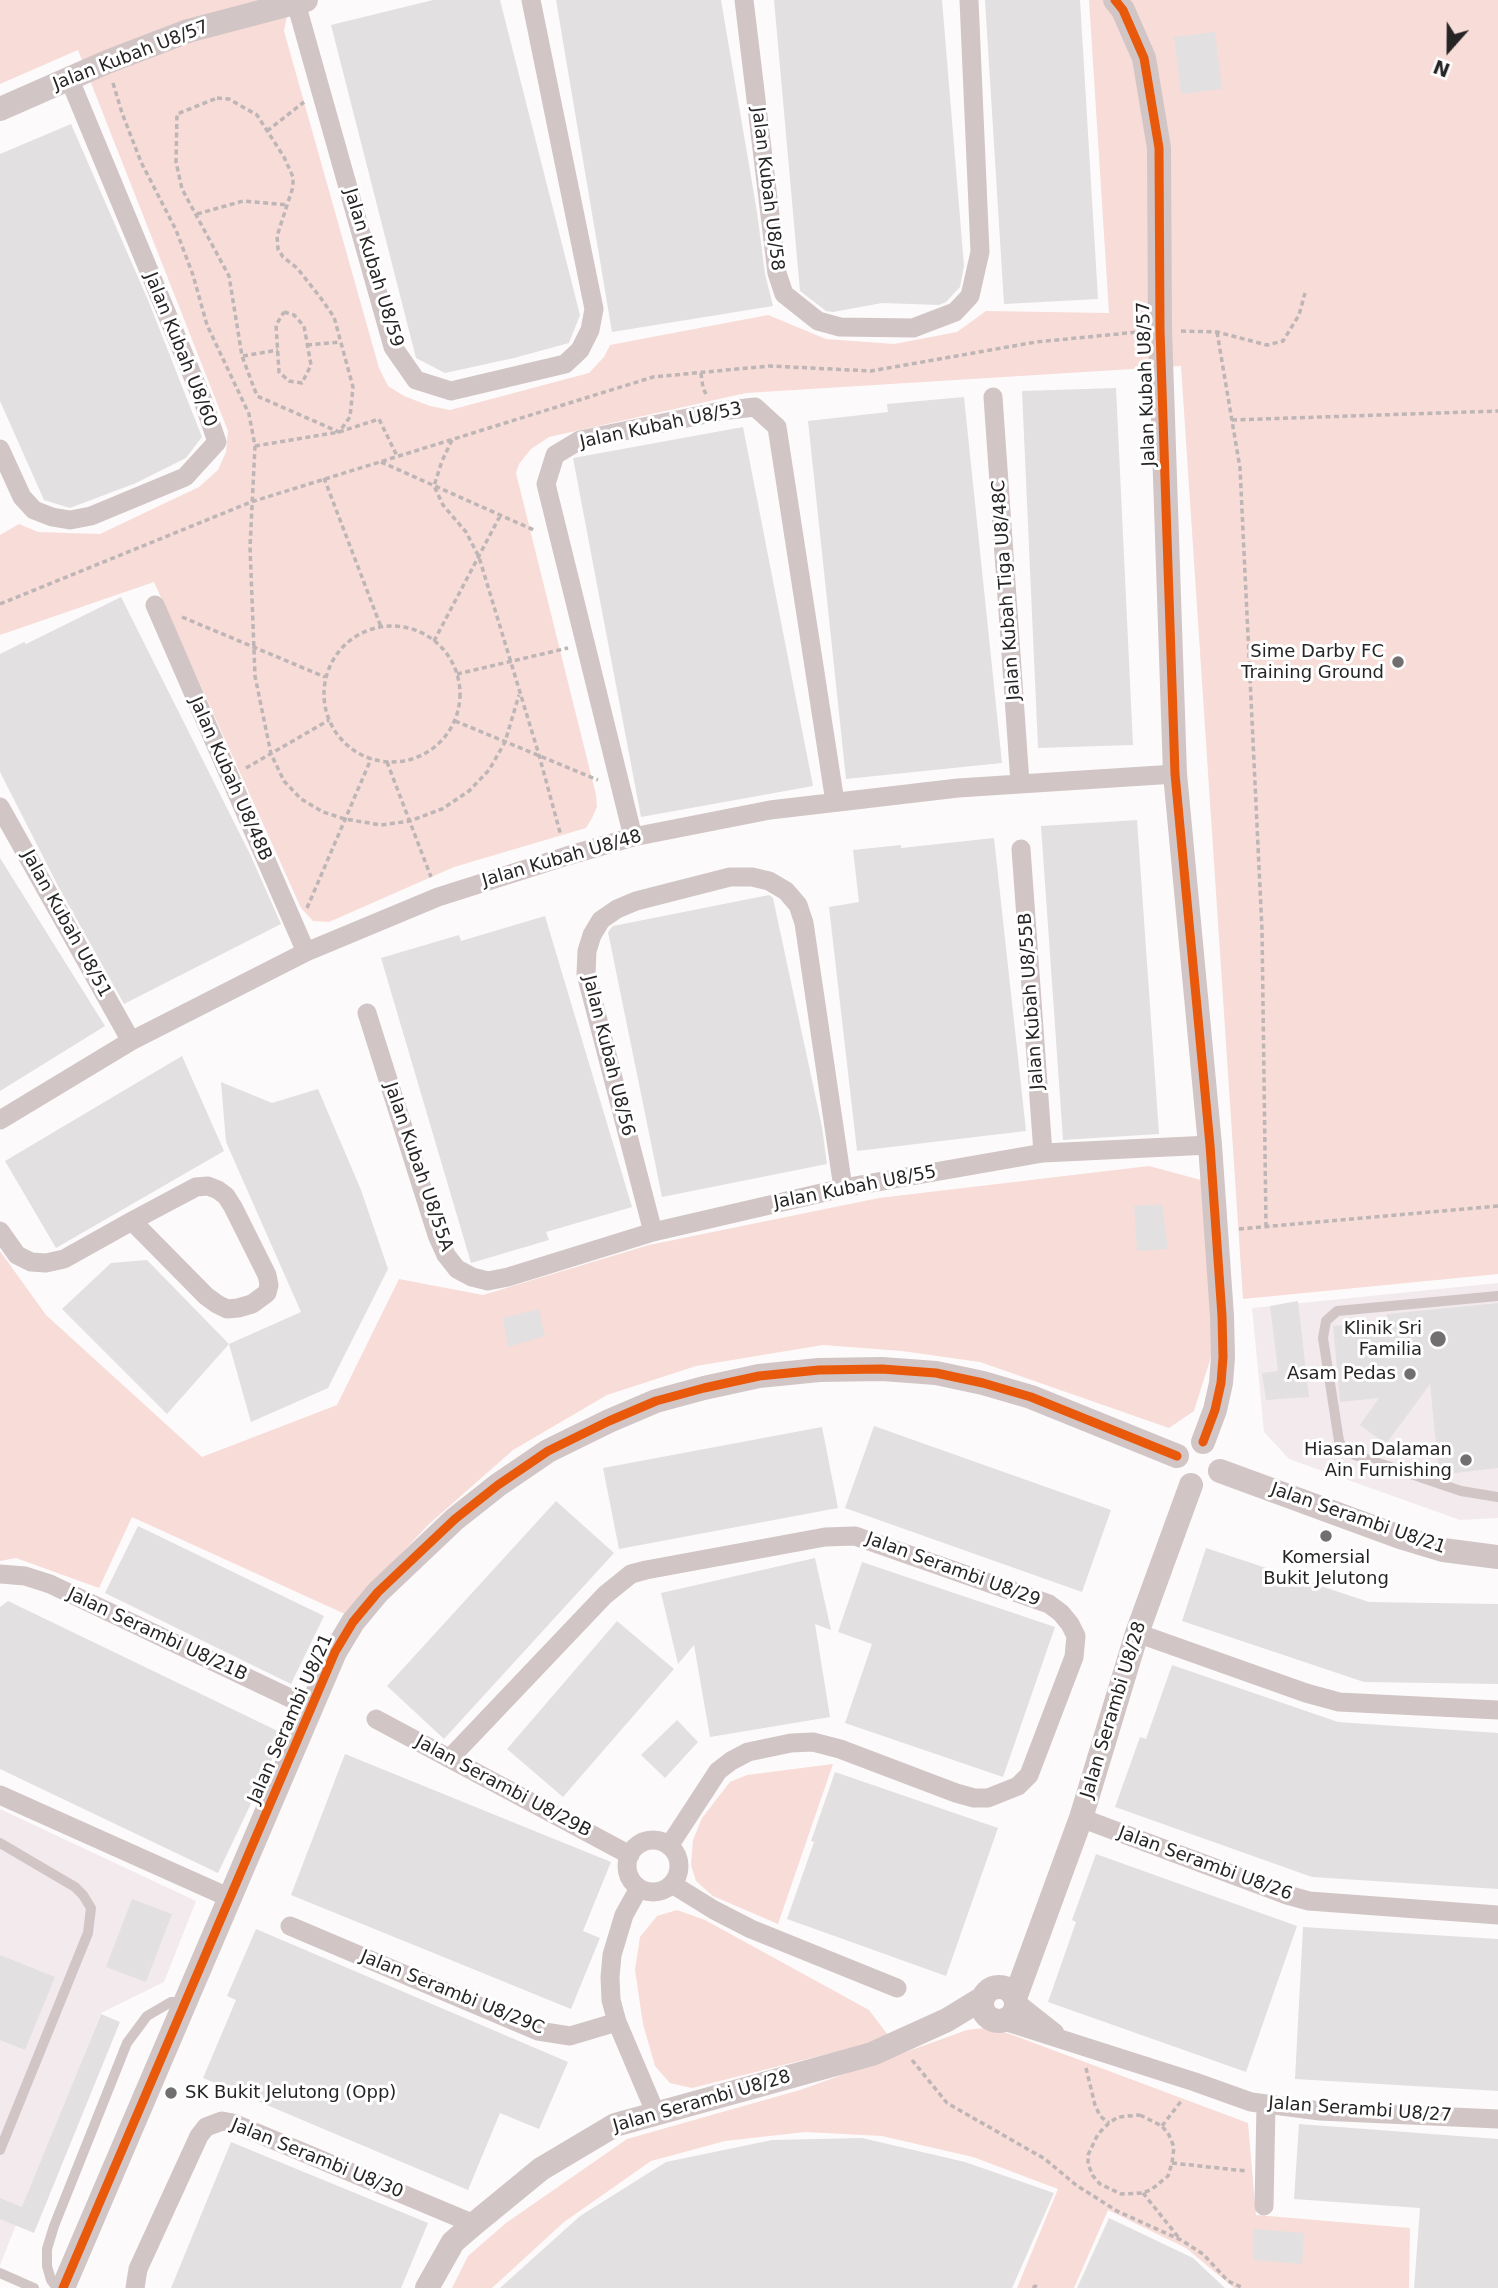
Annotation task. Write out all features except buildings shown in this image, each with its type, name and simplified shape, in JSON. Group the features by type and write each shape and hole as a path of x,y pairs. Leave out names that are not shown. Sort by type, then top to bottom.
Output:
{"street":[{"name":"Jalan Kubah U8/59","path":"301,1 321,89 393,346 416,380 451,391 565,364 580,350 590,330 594,309 531,0"},
{"name":"Jalan Kubah U8/58","path":"744,0 777,274 784,294 818,321 841,327 913,328 955,312 970,296 981,252 969,0"},
{"name":"Jalan Kubah U8/57","path":"1115,0 1123,10 1144,58 1159,148 1160,330 1175,775 1210,1145 1223,1357 1215,1410 1203,1442"},
{"name":"Jalan Kubah U8/57","path":"0,109 107,62 188,31 301,1"},
{"name":"Jalan Kubah U8/60","path":"0,449 22,497 34,510 70,520 91,516 186,477 217,442 203,401 69,78"},
{"name":"Jalan Kubah Tiga U8/48C","path":"993,397 1020,783"},
{"name":"Jalan Kubah U8/53","path":"633,837 545,484 555,455 580,440 722,411 755,407 777,427 835,802"},
{"name":"Jalan Kubah U8/48B","path":"155,605 306,952"},
{"name":"Jalan Kubah U8/48","path":"0,1120 131,1041 306,952 438,897 567,856 633,837 770,810 958,788 1175,775"},
{"name":"Jalan Kubah U8/51","path":"0,807 131,1041"},
{"name":"Jalan Kubah U8/55B","path":"1021,849 1043,1153"},
{"name":"Jalan Kubah U8/56","path":"653,1232 586,974 587,951 601,920 617,909 636,901 730,877 752,877 769,881 786,891 798,905 804,923 843,1188"},
{"name":"Jalan Kubah U8/55A","path":"367,1013 437,1235 446,1255 457,1269 471,1277 488,1281 508,1277"},
{"name":"Jalan Kubah U8/55","path":"508,1277 653,1232 843,1188 1043,1153 1210,1145"},
{"path":"0,1231 17,1255 31,1262 46,1263 64,1259 132,1221 196,1187 208,1186 218,1190 233,1207 267,1275 267,1293 252,1304 238,1308 228,1309 217,1304 132,1221"},
{"name":"Jalan Serambi U8/21","path":"63,2288 335,1653 353,1622 403,1566 498,1485 548,1451 656,1401 759,1376 819,1370 882,1369 936,1373 983,1383 1031,1397 1177,1456"},
{"path":"1203,1442 1216,1450 1221,1464 1220,1471 1212,1482 1198,1487 1191,1485 1179,1476 1177,1456 1188,1444 1203,1442"},
{"name":"Jalan Serambi U8/21","path":"1220,1471 1399,1537 1443,1550 1498,1557"},
{"name":"Jalan Serambi U8/28","path":"427,2288 453,2242 541,2169 615,2125 872,2054 947,2020 1001,2004 1040,1934 1081,1818 1137,1633 1191,1485"},
{"name":"Jalan Serambi U8/29","path":"450,1758 604,1595 631,1574 646,1570 825,1536 855,1536 1049,1604 1061,1613 1076,1636 1074,1657 1036,1759 1029,1775 1018,1786 988,1798 974,1798 840,1749 813,1742 791,1743 748,1752 718,1771 669,1846"},
{"name":"Jalan Serambi U8/21B","path":"0,1574 25,1576 50,1584 311,1709"},
{"path":"1137,1633 1306,1693 1339,1702 1498,1710"},
{"name":"Jalan Serambi U8/29B","path":"376,1719 630,1855"},
{"path":"0,1795 230,1898"},
{"name":"Jalan Serambi U8/26","path":"1081,1818 1309,1901 1498,1915"},
{"path":"647,1841 669,1846 678,1860 677,1876 673,1884 653,1892 639,1888 629,1877 627,1870 630,1855 634,1848 647,1841"},
{"path":"673,1884 751,1929 897,1989"},
{"path":"639,1888 624,1915 612,1955 610,1988 617,2022 656,2114"},
{"name":"Jalan Serambi U8/29C","path":"290,1926 538,2031 569,2036 617,2022"},
{"name":"Jalan Serambi U8/27","path":"1001,2004 1072,2043 1195,2082 1223,2094 1266,2105 1320,2111 1498,2119"},
{"path":"1264,2206 1266,2105"},
{"name":"Jalan Serambi U8/30","path":"135,2288 138,2269 199,2136 206,2127 222,2121 233,2123 474,2224"}],"lane":[{"path":"1498,1296 1337,1311 1326,1321 1323,1338 1342,1447 1354,1455 1461,1491 1498,1497"},
{"path":"0,1843 75,1887 91,1908 88,1933 0,2150"},
{"path":"57,2288 51,2280 47,2266 47,2249 54,2225 127,2043 147,2016 171,2001 186,2002"},
{"path":"0,2273 34,2288"}],"path":[{"path":"107,62 121,113 141,162 176,230 193,275 207,325 249,414 255,446 250,547 255,676 271,754 284,781 301,799 323,812 345,819 381,825 410,821 442,809 469,791 489,770 505,742 519,695"},
{"path":"267,131 321,89"},
{"path":"217,98 229,99 257,116 284,157 293,177 293,187 277,236 278,249 283,257 297,268 334,317 353,387 349,417 340,432 257,396 236,330 229,276 182,190 176,162 177,114 217,98"},
{"path":"196,214 243,201 287,205"},
{"path":"284,312 294,315 304,326 310,365 302,383 289,381 279,372 278,350 276,325 284,312"},
{"path":"1217,332 1240,468 1261,916 1266,1226"},
{"path":"307,345 341,342"},
{"path":"243,356 278,350"},
{"path":"1232,420 1498,411"},
{"path":"255,446 340,432 379,419 397,456"},
{"path":"452,440 434,486 443,505 466,532 479,556 567,856"},
{"path":"381,462 559,541"},
{"path":"324,478 381,627"},
{"path":"434,641 500,516"},
{"path":"155,605 325,677"},
{"path":"381,627 409,629 434,641 444,650 457,674 460,698 454,721 444,739 427,752 408,760 387,762 371,759 353,750 339,737 329,720 323,692 325,677 333,659 346,643 362,632 381,627"},
{"path":"457,674 585,644"},
{"path":"230,777 329,720"},
{"path":"454,721 621,789"},
{"path":"297,932 371,759"},
{"path":"387,762 438,897"},
{"path":"1217,1231 1498,1206"},
{"path":"900,2040 911,2059 947,2103 1045,2159 1076,2185 1117,2211 1181,2240 1203,2254 1228,2281 1243,2288"},
{"path":"1072,2043 1100,2116 1109,2123"},
{"path":"1162,2126 1195,2082"},
{"path":"1140,2116 1162,2126 1174,2147 1168,2176 1143,2193 1121,2194 1100,2184 1088,2164 1088,2155 1098,2134 1109,2123 1118,2117 1140,2116"},
{"path":"1172,2163 1265,2173"},
{"path":"1143,2193 1181,2240"},
{"path":"1033,2288 1041,2288"}],"shaded area":[{"path":"0,0 290,0 284,31 379,368 388,386 404,396 450,410 589,373 604,357 610,345 768,315 826,339 894,344 957,332 986,311 1109,313 1089,0 1498,0 1498,1274 1243,1299 1181,366 746,393 549,437 531,449 519,464 516,473 596,795 597,807 592,818 586,828 454,867 329,922 313,921 301,908 154,582 0,635 0,535 19,524 38,532 100,534 199,487 218,470 226,452 228,431 78,50 0,84"},
{"path":"1149,1166 1201,1180 1215,1344 1194,1411 1169,1428 980,1362 902,1351 823,1345 696,1366 607,1395 513,1450 428,1525 345,1614 132,1517 99,1588 16,1558 0,1561 0,1251 46,1315 202,1457 337,1405 399,1279 483,1295 649,1245 879,1198"},
{"path":"1498,1283 1498,1518 1460,1520 1289,1459 1264,1432 1252,1308"},
{"path":"833,1764 778,1924 713,1896 696,1881 691,1865 693,1840 702,1818 730,1782 747,1775"},
{"path":"0,1809 196,1901 164,1982 101,2013 0,2265"},
{"path":"677,1910 705,1920 869,2010 888,2035 863,2045 692,2088 670,2083 655,2066 643,2024 635,1970 640,1937 657,1916"},
{"path":"984,2028 1010,2034 1248,2123 1256,2215 1410,2228 1409,2288 1234,2288 1186,2248 1108,2210 1074,2288 1017,2288 1058,2189 973,2157 882,2136 805,2132 725,2141 651,2161 564,2222 492,2288 452,2288 468,2256 506,2223 627,2139 800,2090 967,2030"}],"cycle path":[{"path":"1115,0 1123,10 1144,58 1159,148 1160,330 1175,774 1210,1145 1222,1316 1221,1383 1215,1410 1203,1442"},
{"path":"63,2288 335,1652 353,1622 378,1592 455,1519 498,1485 548,1451 656,1401 759,1376 819,1370 882,1369 936,1373 983,1383 1031,1397 1177,1456"}],"place":[{"name":"Sime Darby FC Training Ground","path":"1398,662"},
{"name":"Klinik Sri Familia","path":"1438,1339"},
{"name":"Asam Pedas","path":"1410,1374"},
{"name":"Hiasan Dalaman Ain Furnishing","path":"1466,1460"},
{"name":"Komersial Bukit Jelutong","path":"1326,1536"},
{"name":"SK Bukit Jelutong (Opp)","path":"171,2093"}]}
